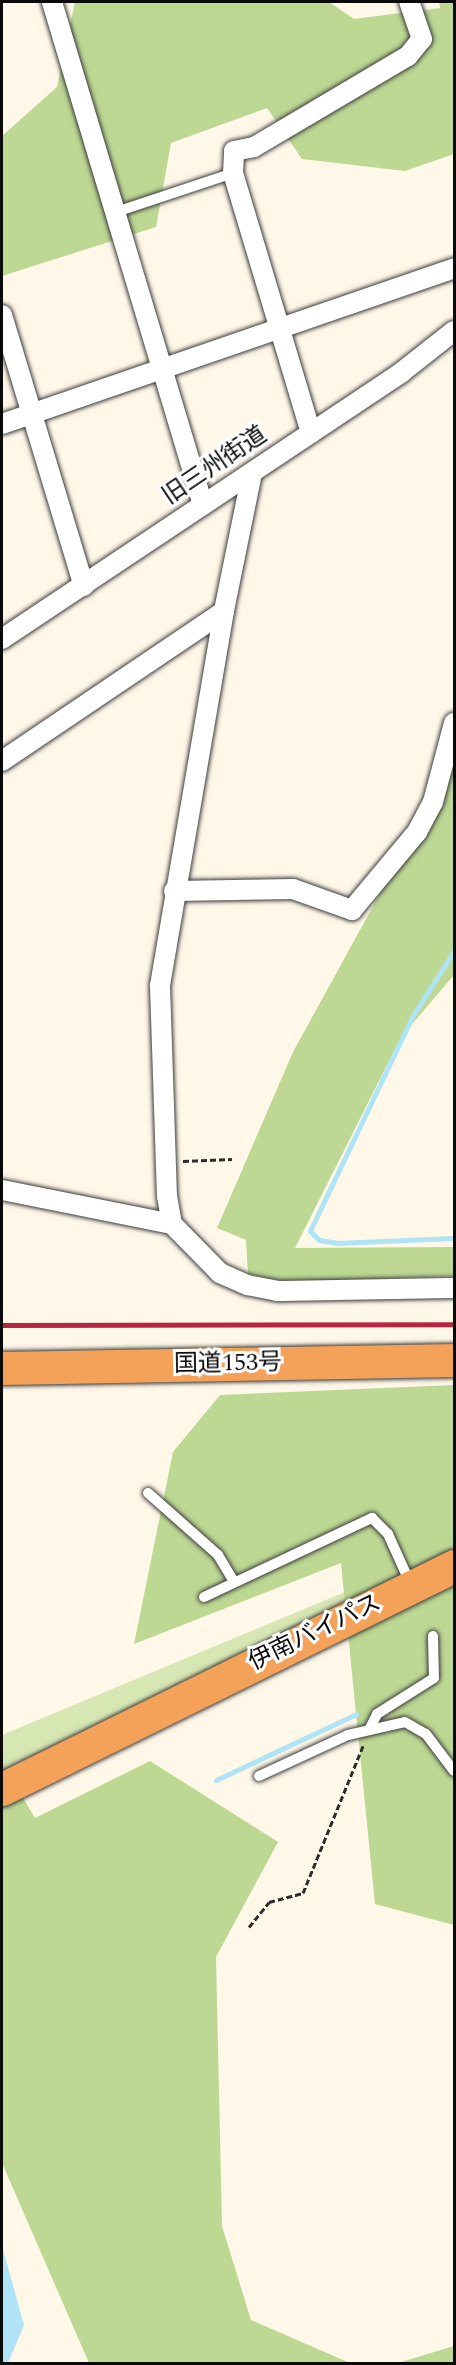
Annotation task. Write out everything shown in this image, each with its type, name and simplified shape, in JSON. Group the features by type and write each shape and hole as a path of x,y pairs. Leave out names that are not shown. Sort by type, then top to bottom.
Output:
{"highway":[{"name":"国道153号","path":"2,1368 454,1360"},
{"name":"伊南バイパス","path":"2,1789 36,1770 454,1566"},
{"name":"伊南バイパス","path":"177,1703 454,1591"}],"street":[{"path":"52,2 113,213 203,505"},
{"path":"311,433 233,173 234,151 254,147 408,56 422,39 409,2"},
{"path":"2,424 454,268"},
{"path":"2,315 84,585"},
{"name":"旧三州街道","path":"2,639 311,433 454,331"},
{"path":"172,1224 166,1162 160,986 174,891 224,611 252,473"},
{"path":"3,757 224,611"},
{"path":"174,891 293,889 352,910 417,832 433,802 454,723"},
{"path":"2,1190 172,1224 220,1273 247,1284 278,1291 454,1288"}],"lane":[{"path":"113,213 233,173"},
{"path":"148,1493 218,1555 234,1582"},
{"path":"204,1597 372,1518 388,1534 407,1576"},
{"path":"370,1728 377,1714 434,1678 433,1636"},
{"path":"259,1776 370,1728 405,1722 426,1734 454,1771"}],"path":[{"path":"166,1162 232,1159"},
{"path":"249,1927 269,1902 303,1893 370,1728"}],"green space":[{"path":"75,2 329,2 354,19 440,8 439,2 454,2 454,154 405,171 302,159 267,108 171,143 156,227 2,276 2,136 57,87"},
{"path":"454,744 454,975 401,1037 295,1248 454,1247 454,1276 286,1282 248,1274 246,1240 217,1228 293,1052 449,768"},
{"path":"454,1385 454,1925 375,1904 341,1563 134,1644 173,1452 220,1395"},
{"path":"357,1587 360,1602 2,1773 2,1735"},
{"path":"150,1761 278,1842 216,1957 222,2226 251,2320 350,2363 89,2363 2,2163 2,1763 35,1818"},
{"path":"454,2346 454,2363 398,2363"}],"water":[{"path":"2,2246 24,2325 8,2363 2,2363"}],"waterway":[{"path":"454,951 413,1015 310,1231 319,1240 337,1243 454,1238"},
{"path":"216,1780 356,1714"}],"railway":[{"path":"2,1325 454,1324"}]}
